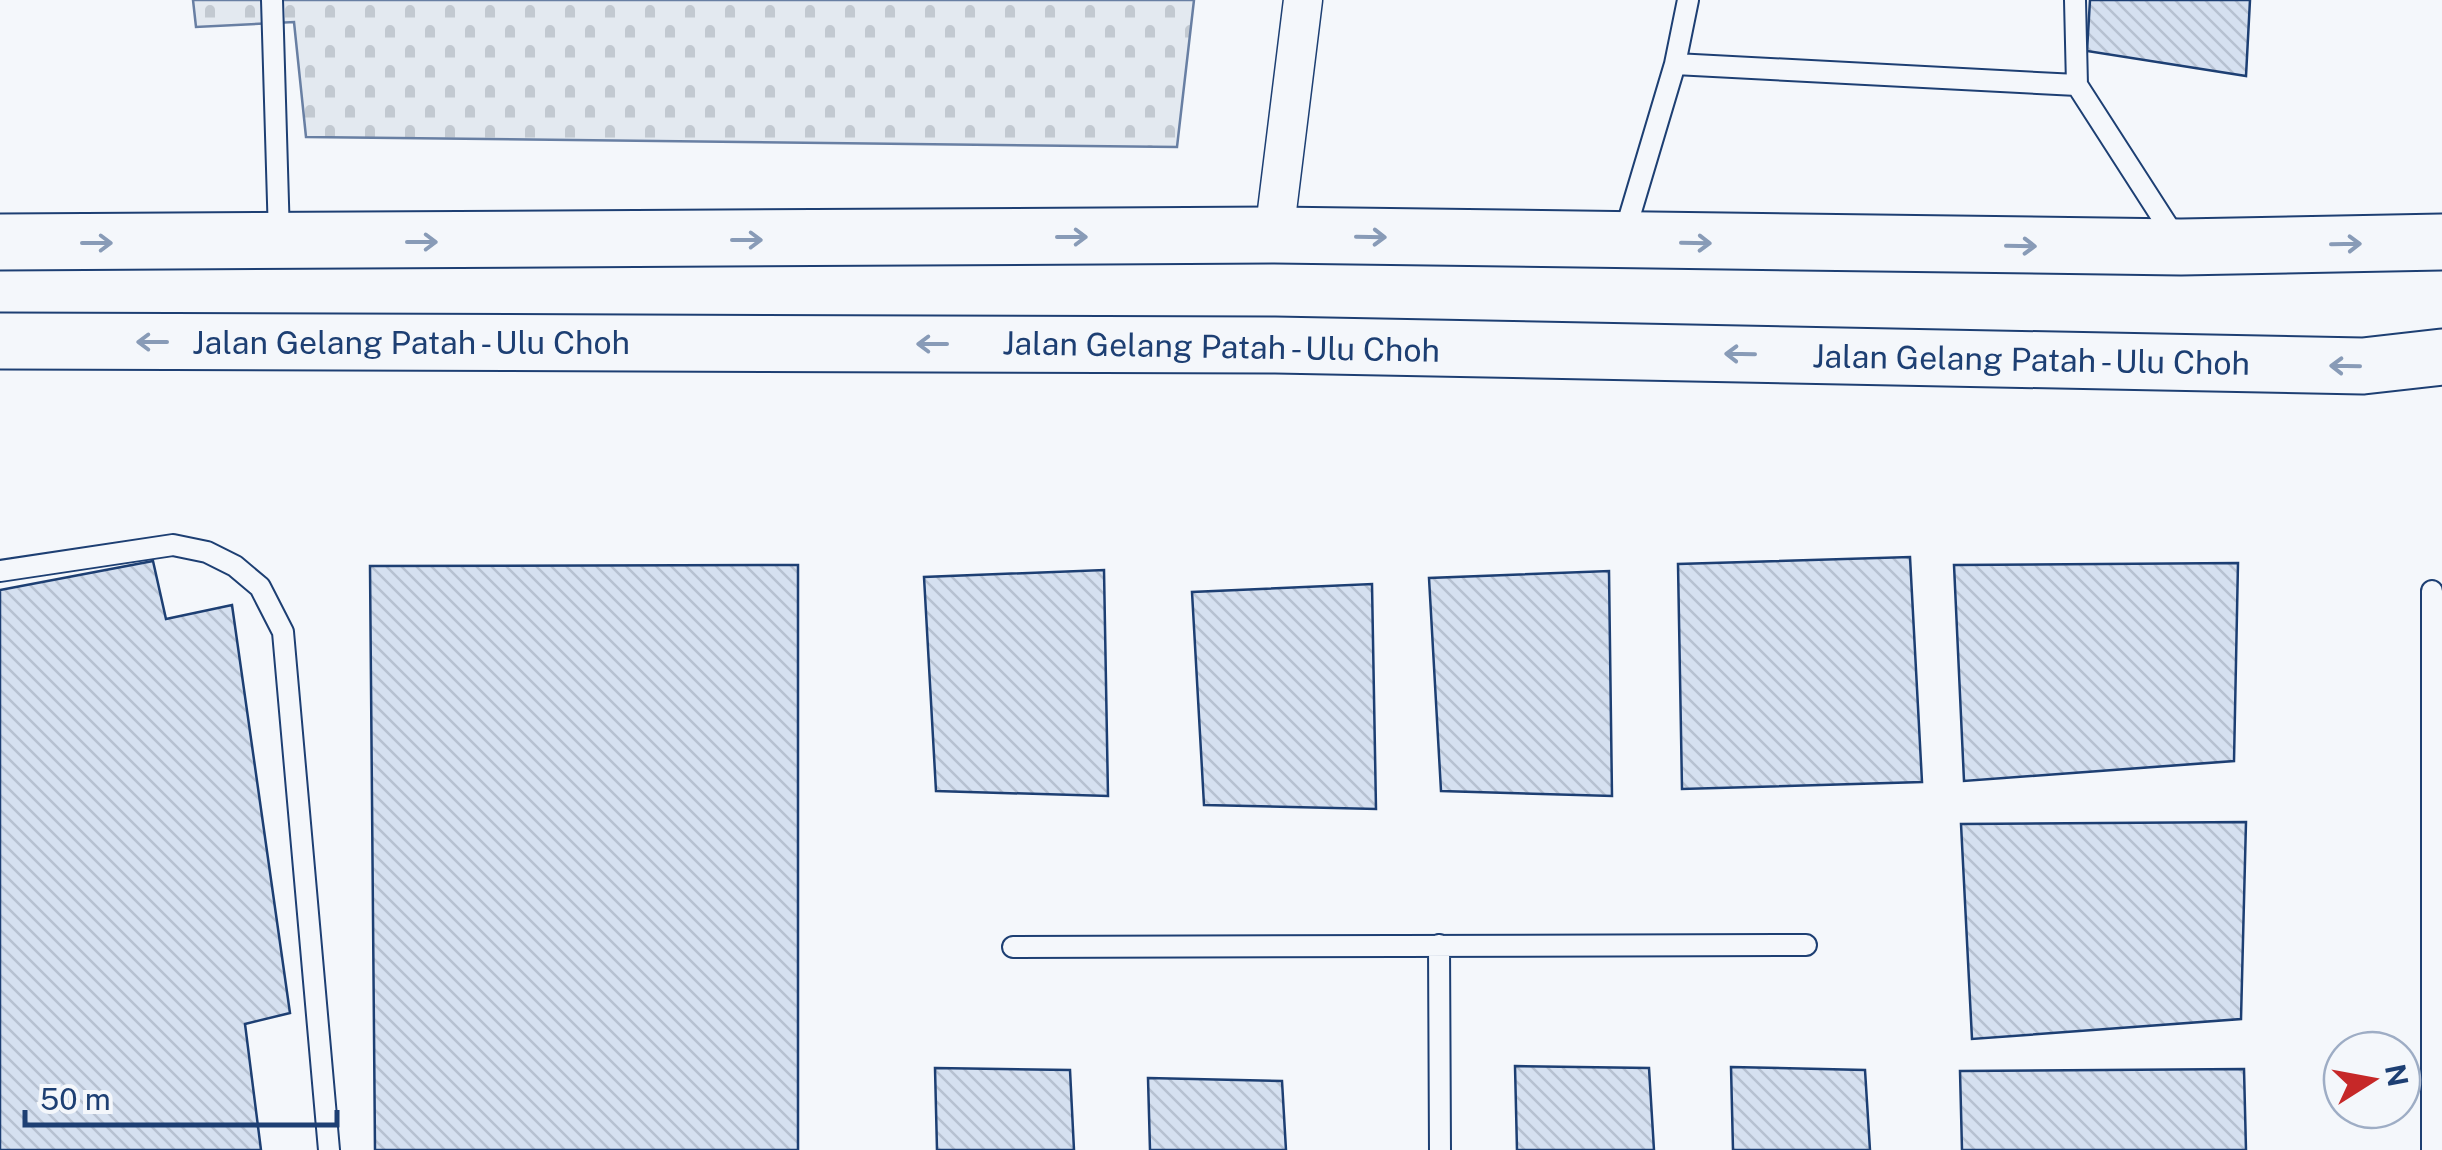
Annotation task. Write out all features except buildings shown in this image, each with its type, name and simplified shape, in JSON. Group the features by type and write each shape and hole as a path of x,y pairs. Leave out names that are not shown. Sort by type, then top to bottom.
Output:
{"main road":[{"path":"0,242 1274,236 2181,247 2442,242"},
{"name":"Jalan Gelang Patah - Ulu Choh","path":"0,341 1275,345 2362,366 2442,358"}],"street":[{"path":"1274,236 1303,0"}],"lane":[{"path":"272,0 279,243"},
{"path":"1622,242 1676,64 1688,0"},
{"path":"2075,0 2077,85 2181,247"},
{"path":"1676,64 2077,85"},
{"path":"0,571 173,545 206,552 235,566 260,587 283,632 330,1150"},
{"path":"2432,591 2432,1150"},
{"path":"1439,945 1440,1150"},
{"path":"1013,947 1806,945"}],"green space":[{"path":"193,0 1194,0 1177,147 306,137 294,22 196,27"}]}
